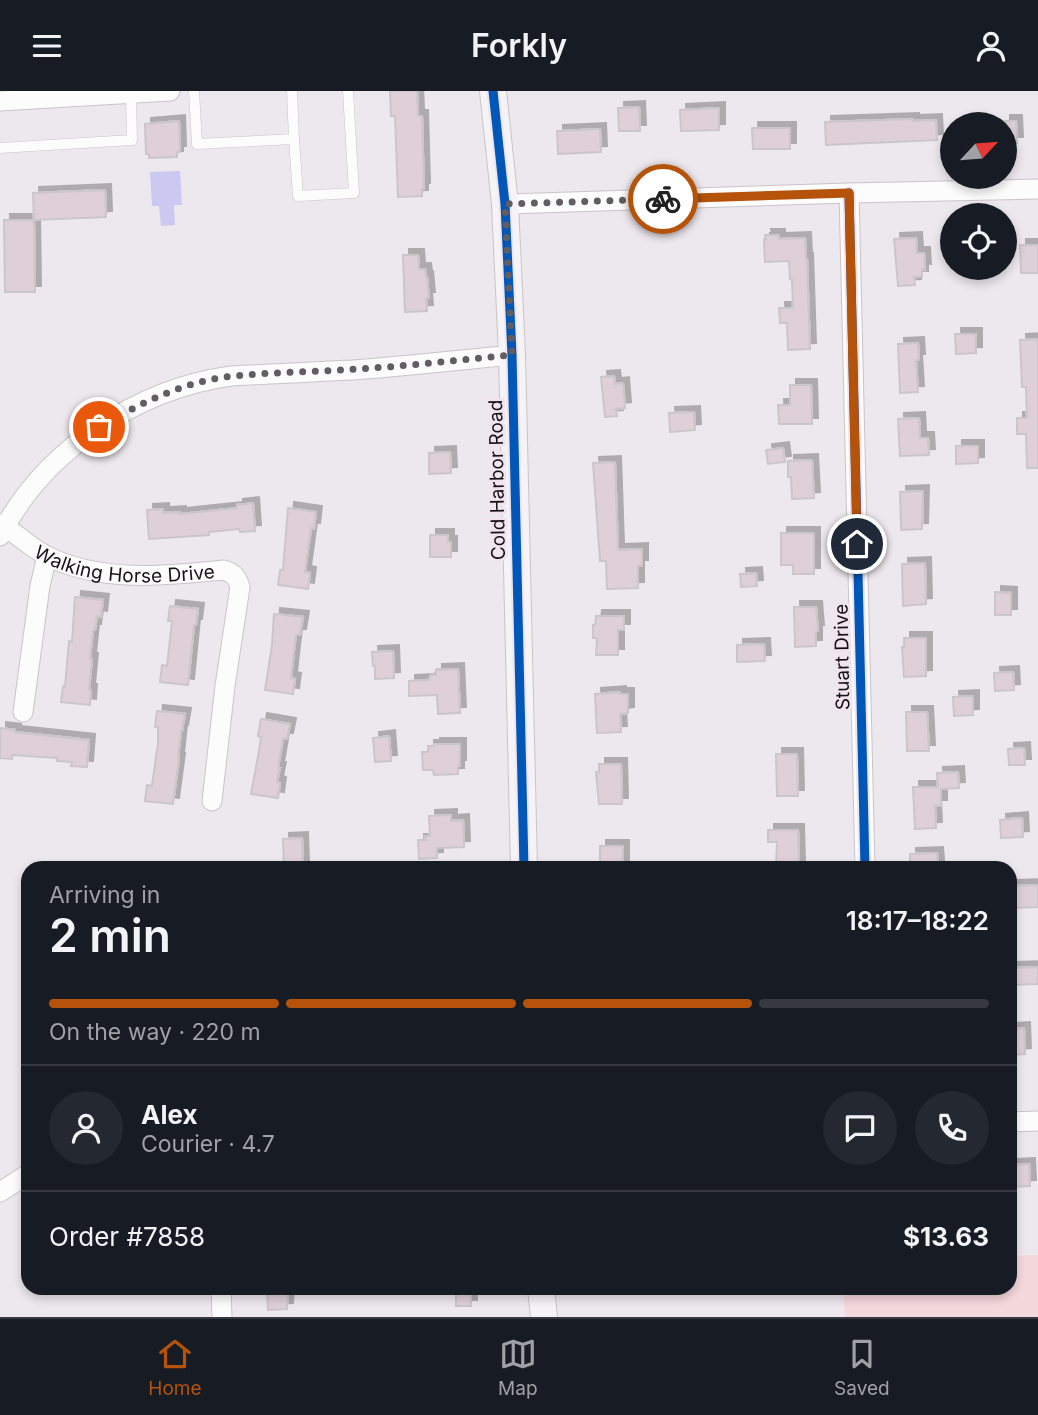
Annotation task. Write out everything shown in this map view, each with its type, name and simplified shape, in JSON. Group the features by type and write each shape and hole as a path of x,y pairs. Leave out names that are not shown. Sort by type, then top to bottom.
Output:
{"main road":[{"name":"Cold Harbor Road","path":"494,91 505,204 512,355 524,861"},
{"path":"542,1295 544,1317"}],"street":[{"path":"0,100 170,91"},
{"path":"505,204 1038,189"},
{"name":"Stuart Drive","path":"849,193 865,861"},
{"path":"2,529 44,473 99,427 130,409 197,383 232,376 357,369 512,355"},
{"name":"Walking Horse Drive","path":"2,529 47,556 74,566 116,575 223,570 231,572 237,578 240,587 212,801"},
{"path":"23,712 40,586 47,556"},
{"path":"1017,1122 1038,1121"},
{"path":"0,1192 21,1178"},
{"path":"221,1295 222,1317"}],"lane":[{"path":"194,91 197,144 295,139"},
{"path":"292,91 298,196 354,193 348,91"},
{"path":"0,148 132,141 131,93"}],"shaded area":[{"path":"1038,1255 1038,1317 845,1317 843,1295 1017,1295 1017,1256"}],"water":[{"path":"180,171 182,205 174,205 175,225 161,226 159,206 152,206 150,172"}],"building":[{"path":"390,91 417,91 418,116 422,116 422,196 398,197 395,116 391,116"},
{"path":"639,107 640,131 619,131 618,108"},
{"path":"719,108 719,130 681,131 680,110"},
{"path":"936,120 937,140 826,145 825,122"},
{"path":"179,121 180,152 177,152 177,157 149,158 149,154 146,154 145,124"},
{"path":"752,128 790,128 790,149 753,149"},
{"path":"600,129 601,152 558,154 557,131"},
{"path":"105,190 106,217 34,220 33,193"},
{"path":"4,220 34,220 35,292 5,292"},
{"path":"765,235 779,235 779,239 805,238 810,349 788,350 787,323 780,323 779,308 793,308 789,261 765,262"},
{"path":"916,238 917,253 924,253 925,270 922,269 922,277 914,277 915,285 898,286 894,239"},
{"path":"1020,245 1038,245 1038,273 1021,273"},
{"path":"403,255 418,255 419,269 425,269 429,298 426,298 427,311 405,312"},
{"path":"955,334 976,334 976,353 956,354"},
{"path":"1038,339 1038,468 1027,468 1026,434 1017,434 1017,418 1027,418 1026,387 1022,387 1020,340"},
{"path":"918,343 918,392 900,393 898,344"},
{"path":"614,376 615,384 623,383 625,408 616,409 617,416 605,417 601,377"},
{"path":"790,385 811,385 812,424 779,424 778,405 790,405"},
{"path":"694,412 695,430 670,432 669,413"},
{"path":"919,418 920,438 928,438 929,455 900,456 898,419"},
{"path":"956,446 978,446 978,463 956,464"},
{"path":"783,448 785,462 768,464 766,450"},
{"path":"450,452 451,473 429,474 429,453"},
{"path":"812,460 814,498 792,499 788,461"},
{"path":"615,462 618,550 642,549 642,566 638,566 638,588 607,589 606,561 600,561 593,463"},
{"path":"923,491 922,529 901,530 900,492"},
{"path":"253,503 255,531 240,532 239,529 209,532 209,535 149,539 147,510 163,509 163,513 180,514 237,508 237,505"},
{"path":"288,508 316,512 305,572 310,573 308,589 278,585 280,570 283,570"},
{"path":"781,533 814,533 814,574 793,574 793,565 781,565"},
{"path":"430,535 448,535 451,557 430,557"},
{"path":"925,563 926,604 903,606 902,564"},
{"path":"756,573 757,586 741,587 740,574"},
{"path":"995,592 1011,593 1011,615 995,615"},
{"path":"75,597 103,600 101,617 97,616 93,630 90,705 61,702 69,641 72,642"},
{"path":"170,606 198,609 188,685 160,682 162,665 167,666 172,621 168,621"},
{"path":"794,607 816,607 816,646 795,647"},
{"path":"274,614 303,617 300,635 296,635 291,678 295,679 293,694 265,690"},
{"path":"596,616 624,616 624,630 618,630 618,655 596,655 597,638 593,638 593,625"},
{"path":"904,638 926,638 926,676 904,677"},
{"path":"764,644 765,661 737,662 737,645"},
{"path":"393,651 394,678 375,679 372,652"},
{"path":"458,669 460,713 438,714 437,695 409,696 409,681 429,680 431,675 436,675 436,670"},
{"path":"1013,672 1014,690 995,691 994,673"},
{"path":"595,694 628,694 628,713 620,714 621,732 597,733"},
{"path":"973,696 973,715 954,716 953,697"},
{"path":"157,711 185,714 173,804 145,801 147,785 152,786 158,743 158,727 155,727"},
{"path":"906,712 927,712 929,751 907,751"},
{"path":"261,719 290,724 287,739 283,739 278,768 278,798 251,794 261,737 258,736"},
{"path":"0,728 89,740 87,767 71,766 72,762 57,761 57,758 12,755 12,759 0,758"},
{"path":"389,736 391,761 375,762 373,738"},
{"path":"460,744 458,774 434,775 433,770 423,770 422,752 428,752 428,746"},
{"path":"1024,748 1025,765 1009,765 1008,749"},
{"path":"776,754 797,754 798,796 777,796"},
{"path":"599,764 621,764 622,804 599,804 596,772 599,772"},
{"path":"958,772 959,788 941,789 941,806 935,806 936,828 915,829 913,787 938,787 937,773"},
{"path":"451,815 451,821 463,820 464,847 437,848 437,858 419,859 418,840 426,840 425,836 430,836 429,816"},
{"path":"1022,818 1023,837 1001,838 1000,820"},
{"path":"768,830 798,830 799,861 776,861 777,842 768,842"},
{"path":"302,838 303,861 284,861 283,839"},
{"path":"600,846 623,846 623,861 600,861"},
{"path":"937,853 938,861 910,861 910,854"},
{"path":"1038,885 1038,907 1017,908 1017,886"},
{"path":"1038,967 1038,984 1017,985 1017,968"},
{"path":"1017,1028 1024,1028 1025,1054 1017,1055"},
{"path":"1029,1164 1030,1186 1017,1187 1017,1165"},
{"path":"267,1295 288,1295 287,1309 268,1310"},
{"path":"456,1295 471,1295 471,1306 456,1306"}],"cycle path":[{"path":"493,91 505,204 512,355 524,861"},
{"path":"849,193 865,861"}],"way so far":[{"path":"99,427 130,409 163,395 197,383 232,376 357,369 512,355 505,204 663,199"}],"route":[{"path":"663,199 849,193 857,544"}]}
